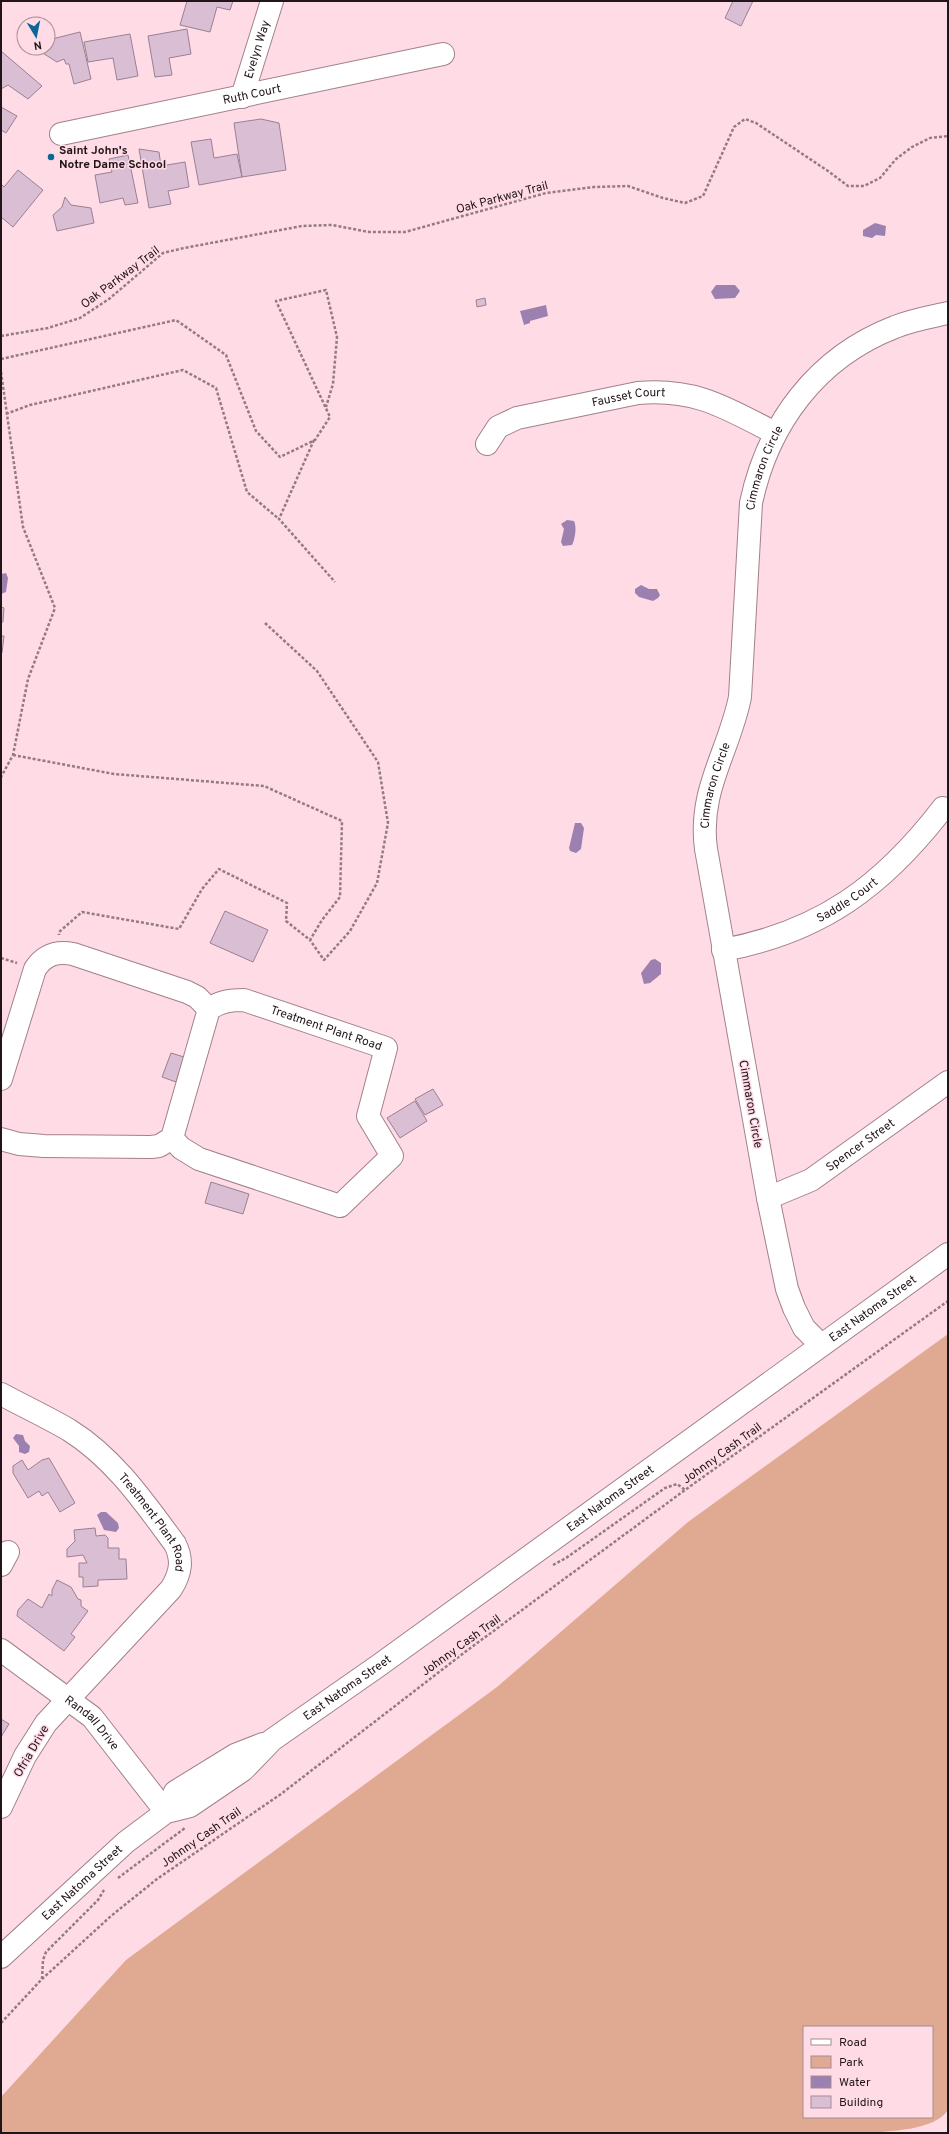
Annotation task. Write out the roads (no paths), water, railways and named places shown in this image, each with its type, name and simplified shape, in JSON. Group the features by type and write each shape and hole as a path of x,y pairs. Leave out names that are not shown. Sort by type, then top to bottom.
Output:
{"street":[{"name":"Evelyn Way","path":"242,97 272,1"},
{"name":"Ruth Court","path":"61,134 443,54"},
{"name":"Cimmaron Circle","path":"822,1344 804,1328 794,1308 768,1198 706,850 704,820 710,786 732,728 740,697 751,503 756,480 775,433 792,405 816,378 853,348 895,326 948,313"},
{"name":"Fausset Court","path":"487,444 498,427 517,418 638,393 654,392 686,394 716,403 775,433"},
{"name":"Saddle Court","path":"724,950 754,944 788,933 841,906 898,862 922,836 943,808"},
{"path":"1,1079 35,969 40,962 49,955 61,952 73,954 187,992 197,997 209,1009 172,1138 159,1146 151,1147 44,1146 19,1144 1,1138"},
{"name":"Treatment Plant Road","path":"172,1138 182,1148 199,1159 340,1206 392,1156 368,1116 386,1048 244,1000 230,1000 217,1004 209,1009"},
{"name":"Spencer Street","path":"768,1198 797,1187 818,1176 948,1082"},
{"name":"East Natoma Street","path":"1,1957 126,1842 166,1812 190,1806 243,1770 272,1740 378,1666 948,1254"},
{"name":"Treatment Plant Road","path":"1,1394 70,1431 100,1454 127,1480 175,1544 179,1552 181,1565 178,1577 171,1589 69,1698"},
{"name":"Randall Drive","path":"1,1650 69,1698 92,1717 166,1812"},
{"name":"Ofria Drive","path":"1,1807 25,1756 46,1723 69,1698"}],"water":[{"path":"875,223 886,226 885,236 876,235 872,238 863,236 863,230"},
{"path":"716,285 735,285 740,291 735,298 715,299 711,292"},
{"path":"546,305 548,316 530,321 530,323 524,325 520,311"},
{"path":"567,520 574,521 575,536 572,545 563,546 561,542 564,529 561,524"},
{"path":"6,573 8,578 6,592 1,594 1,574"},
{"path":"641,585 649,589 657,589 660,595 653,601 639,597 635,593 635,589"},
{"path":"575,823 581,823 584,828 581,849 576,853 570,851 569,848"},
{"path":"655,959 661,963 661,974 650,983 644,984 641,973 651,960"},
{"path":"16,1434 23,1435 25,1441 30,1446 29,1452 25,1454 19,1452 19,1446 13,1438"},
{"path":"101,1512 106,1512 118,1523 119,1528 116,1532 104,1530 97,1515"}],"place":[{"name":"Saint John's Notre Dame School","path":"51,157"}]}
